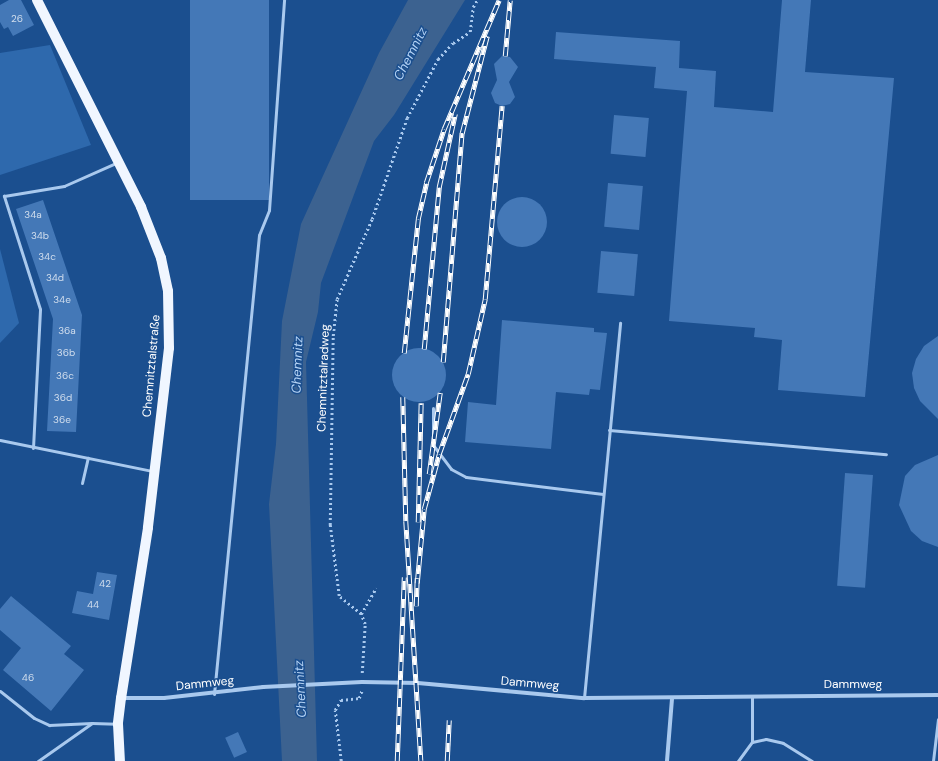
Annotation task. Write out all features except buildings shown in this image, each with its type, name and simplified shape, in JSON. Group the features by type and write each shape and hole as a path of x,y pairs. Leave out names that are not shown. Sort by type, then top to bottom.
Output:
{"main road":[{"name":"Chemnitztalstraße","path":"37,0 119,162 155,240 168,291 169,348 155,471 121,698 118,724 120,761"}],"street":[{"name":"Dammweg","path":"121,698 214,694 263,687 327,682 418,683 584,698 672,699 938,695"},
{"path":"667,761 672,699"}],"lane":[{"path":"214,694 259,235 269,210 284,0"},
{"path":"33,448 40,309 4,196 64,186 119,162"},
{"path":"584,698 602,494 620,323"},
{"path":"433,408 433,445 451,469 466,477 602,494"},
{"path":"609,430 886,454"},
{"path":"0,440 33,448 155,471"},
{"path":"82,483 88,458"},
{"path":"0,690 34,718 48,725 92,723 118,724"},
{"path":"738,761 752,742 752,697"},
{"path":"932,761 938,719"},
{"path":"38,761 92,723"},
{"path":"752,742 766,740 783,743 812,761"}],"path":[{"name":"Chemnitztalradweg","path":"361,614 339,596 330,525 332,342 337,299 372,219 407,118 438,59 453,43 470,32 473,7 477,0"},
{"path":"340,761 335,710 341,700 362,696 365,624 361,614 376,588"}],"shaded area":[{"path":"50,45 91,145 0,175 0,53"},
{"path":"0,249 19,323 0,343"}],"water":[{"name":"Chemnitz","path":"408,0 465,0 394,115 374,141 321,283 318,312 306,362 317,761 282,761 269,504 276,444 282,321 301,224 379,53"}],"railway":[{"path":"404,353 418,219 426,183 444,129 499,0"},
{"path":"505,56 510,0"},
{"path":"443,362 462,133 487,36"},
{"path":"417,583 424,509 439,454 468,374 485,299 502,106"},
{"path":"424,349 439,187 455,114"},
{"path":"429,474 440,393"},
{"path":"403,397 406,521 421,761"},
{"path":"418,522 421,403"},
{"path":"397,761 404,577"},
{"path":"416,606 417,578"},
{"path":"447,761 449,720"}]}
